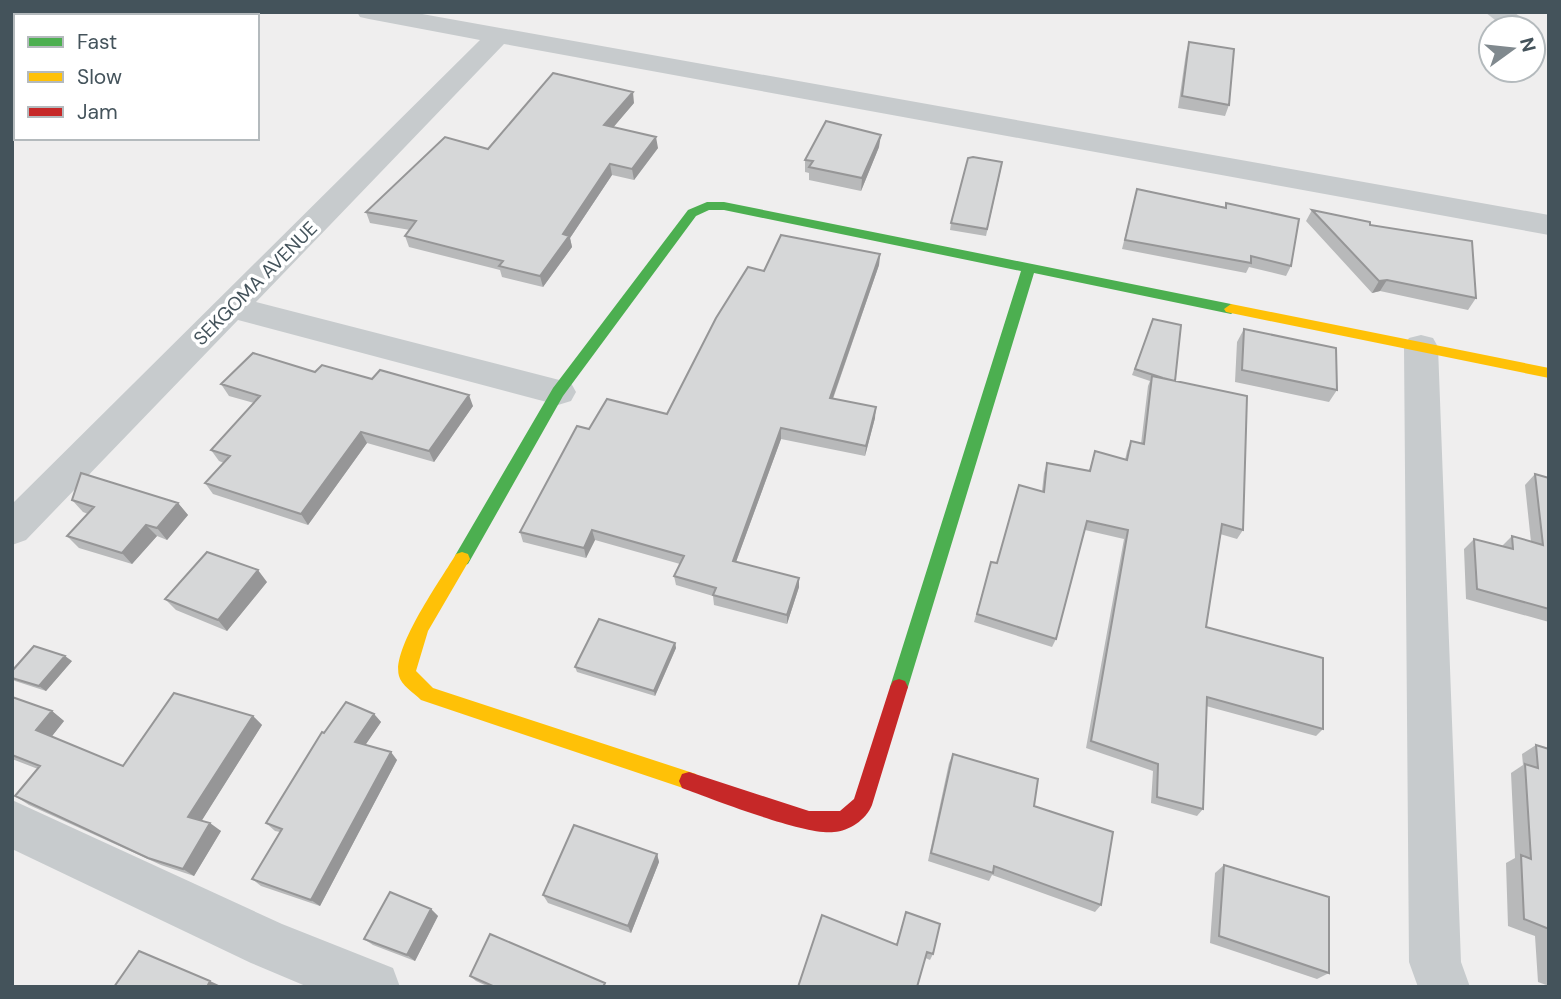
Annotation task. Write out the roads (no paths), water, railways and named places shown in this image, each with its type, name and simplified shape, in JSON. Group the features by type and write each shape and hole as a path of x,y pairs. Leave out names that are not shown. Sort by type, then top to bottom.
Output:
{"street":[{"path":"369,12 1549,225"},
{"name":"SEKGOMA AVENUE","path":"12,528 498,36"},
{"path":"1029,267 862,804 854,816 830,825 809,821 427,694 407,674 414,645 558,392 692,213 707,206 724,206 1029,267 1549,373"},
{"path":"231,307 558,392"},
{"path":"1421,347 1435,962 1444,987"},
{"path":"12,824 269,945 374,987"}]}
